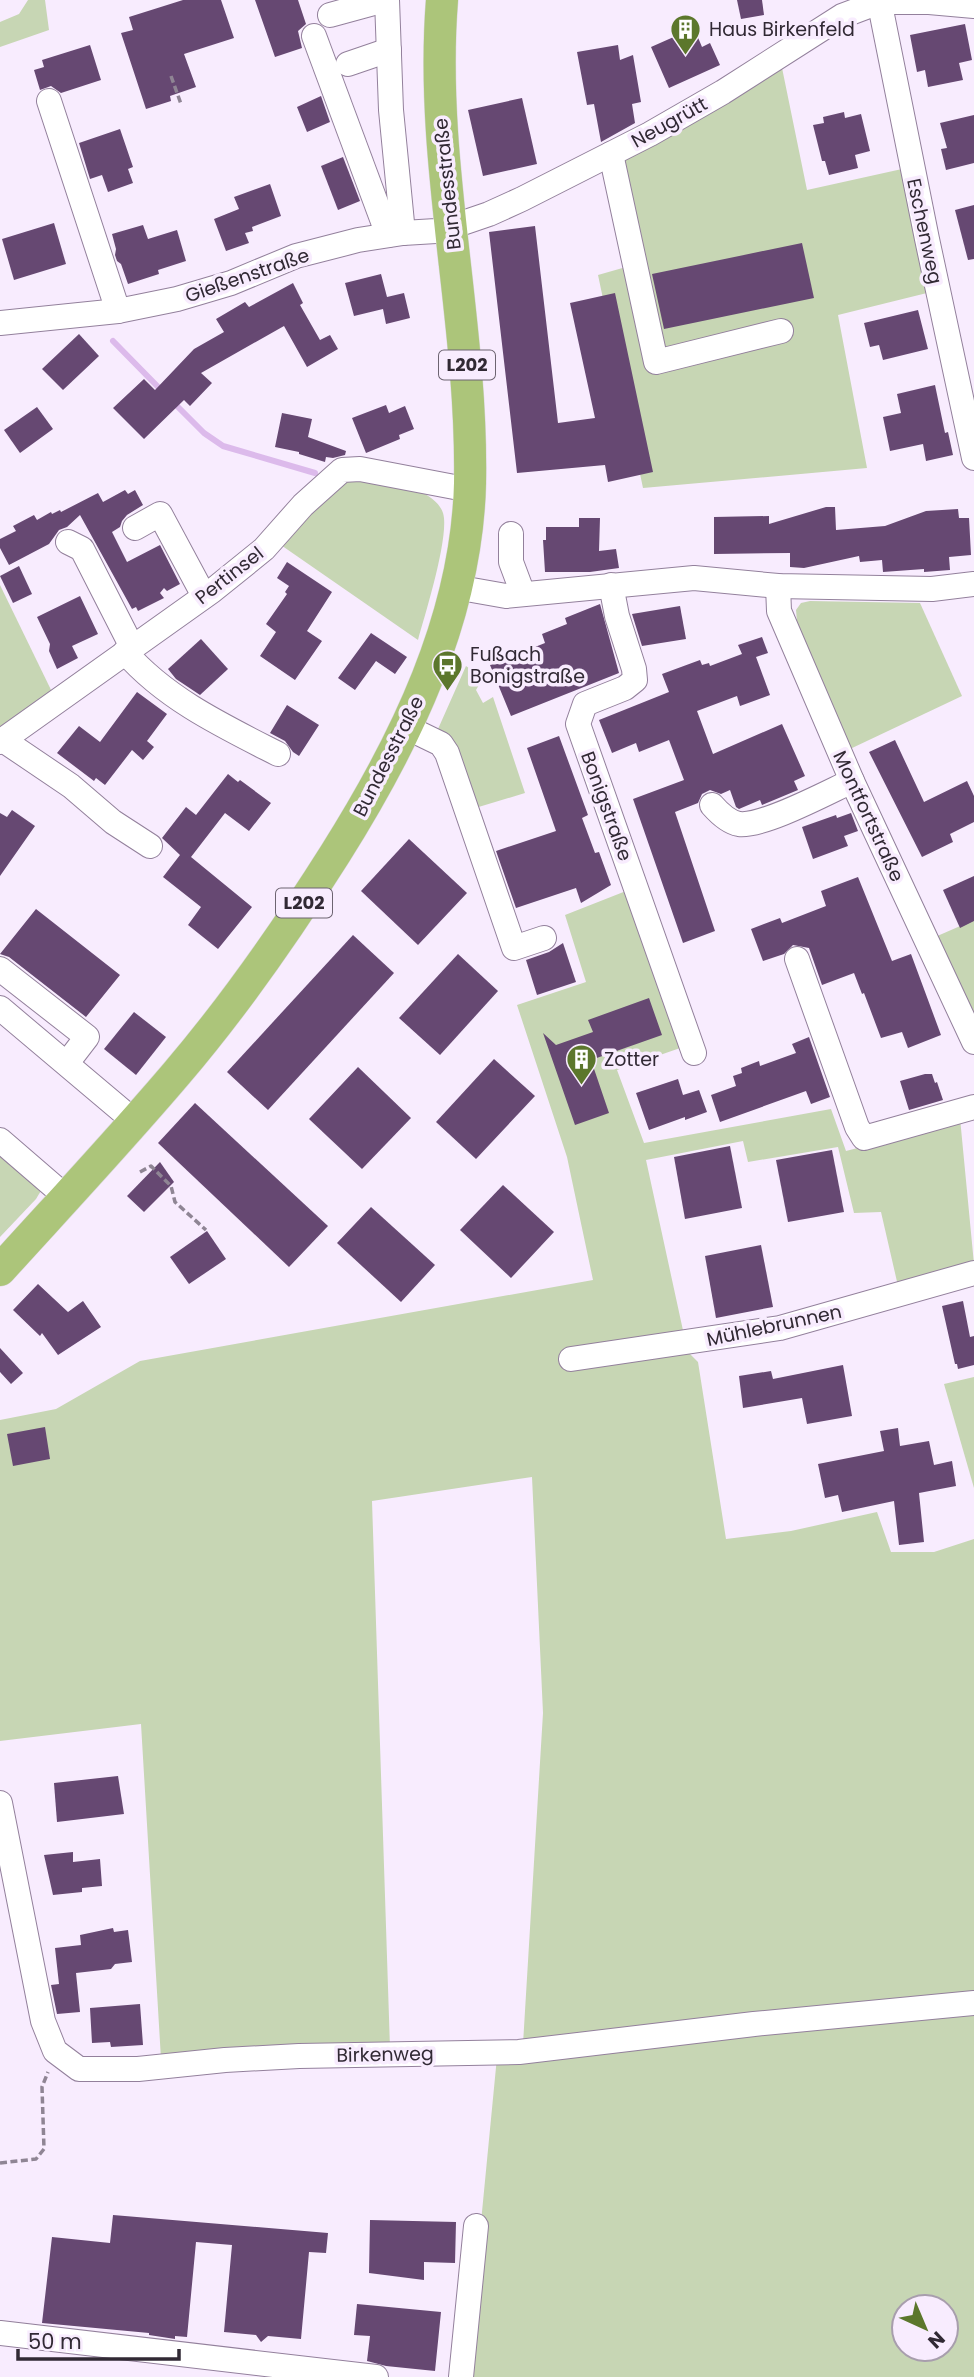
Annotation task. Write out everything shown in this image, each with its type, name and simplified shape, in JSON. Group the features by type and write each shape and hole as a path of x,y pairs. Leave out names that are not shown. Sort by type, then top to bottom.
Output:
{"main road":[{"name":"Bundesstraße","path":"0,1270 178,1073 299,910 359,817 406,727 431,669 455,587 470,490 467,368 440,119 442,0"}],"street":[{"path":"330,15 386,0 396,234"},
{"name":"Neugrütt","path":"451,227 522,199 611,154 723,92 842,16 879,1 974,6"},
{"name":"Eschenweg","path":"879,1 974,458"},
{"path":"313,37 396,234"},
{"path":"348,64 389,50"},
{"path":"49,100 118,311"},
{"path":"611,154 656,362 781,331"},
{"name":"Gießenstraße","path":"0,323 118,311 177,299 230,283 296,256 396,234 451,227"},
{"name":"Pertinsel","path":"2,741 204,596 264,549 303,505 342,470 360,469 470,490"},
{"path":"135,528 160,514 204,596"},
{"path":"511,534 511,562 523,594"},
{"path":"68,542 82,549 135,663 186,705 278,754"},
{"path":"455,587 506,596 694,578 778,586 932,589 974,584"},
{"name":"Bonigstraße","path":"611,585 635,680 625,688 585,704 578,724 694,1053"},
{"name":"Montfortstraße","path":"778,586 779,611 852,781 974,1042"},
{"path":"406,727 441,744 447,754 514,948 544,938"},
{"path":"2,741 71,786 113,822 149,846"},
{"path":"712,805 723,817 739,824 763,821 852,781"},
{"path":"797,959 857,1127 864,1138 974,1107"},
{"path":"0,969 87,1037 67,1063"},
{"path":"0,1008 134,1121"},
{"path":"0,1140 66,1197"},
{"name":"Mühlebrunnen","path":"571,1359 780,1328 974,1273"},
{"path":"0,1803 43,2021 55,2051"},
{"name":"Birkenweg","path":"55,2051 79,2069 127,2069 299,2056 519,2052 754,2024 974,2003"},
{"path":"461,2377 476,2226"},
{"path":"0,2333 376,2377"}],"path":[{"path":"171,76 181,104"},
{"path":"139,1172 151,1166 171,1186 176,1202 206,1230"},
{"path":"0,2163 36,2158 44,2149 42,2087 55,2051"}],"green space":[{"path":"28,0 45,0 49,30 0,47 0,22 19,14"},
{"path":"781,63 807,190 902,169 931,292 838,315 867,468 643,488 598,275 626,267 605,166"},
{"path":"350,478 420,491 442,509 444,524 440,556 418,640 278,543"},
{"path":"0,585 53,694 0,729"},
{"path":"801,603 920,603 962,696 850,749 798,633 796,610"},
{"path":"466,666 483,678 476,690 483,703 493,697 525,793 472,809 438,729"},
{"path":"626,891 683,1047 617,1070 644,1143 831,1109 846,1151 960,1118 974,1264 898,1286 881,1212 854,1213 838,1147 748,1162 743,1141 646,1160 685,1349 698,1362 726,1539 791,1531 877,1512 891,1552 934,1552 974,1539 974,1997 523,2044 543,1713 532,1477 372,1501 390,2048 161,2059 141,1724 0,1741 0,1420 56,1409 140,1361 593,1280 567,1157 517,1005 586,982 565,915"},
{"path":"974,920 974,1019 935,937"},
{"path":"0,1153 42,1189 0,1237"},
{"path":"974,1377 974,1488 944,1384"},
{"path":"974,2008 974,2377 466,2377 497,2057"}],"building":[{"path":"183,0 221,0 234,38 184,54 196,87 170,96 171,101 146,109 121,33 133,30 129,17"},
{"path":"255,0 298,0 306,24 298,31 302,48 275,57"},
{"path":"737,0 762,0 764,15 741,19"},
{"path":"965,24 972,60 959,63 963,80 928,87 925,70 917,72 910,35"},
{"name":"Haus Birkenfeld","path":"694,28 702,47 710,43 720,65 669,88 651,47"},
{"path":"90,45 101,80 61,93 51,86 40,90 34,70 44,67 42,60"},
{"path":"618,45 620,60 633,55 641,102 632,104 635,123 601,142 594,104 587,105 577,52"},
{"path":"321,96 330,122 307,132 297,107"},
{"path":"522,98 537,164 483,176 468,110"},
{"path":"844,112 845,118 861,114 870,151 855,155 858,168 829,175 825,161 822,161 813,125 824,123 823,117"},
{"path":"974,115 974,163 946,170 941,149 947,148 940,123"},
{"path":"120,129 133,167 128,169 133,183 108,192 102,175 90,179 79,143"},
{"path":"343,157 360,201 338,210 321,166"},
{"path":"270,184 281,216 252,227 253,231 245,233 249,243 226,251 214,219 239,209 234,197"},
{"path":"974,205 974,259 968,260 955,210"},
{"path":"54,223 66,264 14,280 2,239"},
{"path":"143,225 148,239 177,230 186,261 158,270 159,274 128,284 115,255 112,234"},
{"path":"535,226 558,423 595,418 570,303 615,293 653,472 608,482 605,465 517,473 489,232"},
{"path":"802,243 814,298 664,329 652,274"},
{"path":"381,274 387,297 404,293 410,318 386,324 383,309 354,316 345,283"},
{"path":"293,283 303,303 300,305 320,340 330,335 338,349 307,367 284,326 201,373 212,383 190,406 184,400 144,439 113,408 144,379 155,390 194,349 224,332 216,319 245,302 249,307"},
{"path":"918,310 928,349 883,360 879,345 870,347 864,323"},
{"path":"79,334 99,356 63,390 42,369"},
{"path":"935,385 945,433 948,432 953,455 926,461 923,444 890,451 883,417 901,413 897,394"},
{"path":"386,405 389,413 405,406 414,429 399,435 400,439 366,453 352,418"},
{"path":"37,407 53,429 20,453 4,430"},
{"path":"282,413 312,419 308,437 346,451 345,455 326,457 325,462 299,452 275,447"},
{"path":"125,490 128,494 135,490 143,505 127,515 120,527 112,532 127,562 160,545 180,584 167,591 164,588 160,593 164,598 138,611 136,607 132,609 80,515 67,527 59,530 49,544 9,565 0,548 0,539 16,531 13,526 34,515 37,520 51,512 61,512 98,493 103,502"},
{"path":"826,507 835,507 836,530 885,526 926,511 958,509 959,518 969,518 971,555 949,557 950,570 883,572 882,560 860,562 859,556 804,568 790,567 790,553 714,554 714,517 769,516 769,524"},
{"path":"579,518 600,518 599,551 616,549 619,568 590,572 545,572 543,540 546,540 546,527 579,527"},
{"path":"287,562 332,592 307,631 322,641 295,680 260,656 276,632 266,624 287,594 285,592 289,586 277,578"},
{"path":"19,566 32,594 13,603 0,576"},
{"path":"80,596 98,634 72,646 78,658 57,669 49,651 50,644 37,617"},
{"path":"600,604 619,673 511,716 490,665 545,643 542,634 567,624 565,618"},
{"path":"680,606 686,639 642,646 632,614"},
{"path":"371,633 407,657 395,674 376,661 355,690 338,678"},
{"path":"762,637 768,653 756,657 770,695 740,706 737,696 697,711 713,754 782,724 805,776 794,781 798,790 762,805 760,800 739,809 730,790 721,794 710,790 702,794 698,803 675,812 715,931 683,943 633,799 684,780 669,740 639,752 636,743 612,753 599,720 669,692 662,674 700,660 702,665 709,663 710,666 742,654 738,645"},
{"path":"201,639 228,669 200,695 176,679 168,669"},
{"path":"137,692 167,714 147,741 154,747 143,760 132,750 105,785 96,778 94,781 57,753 79,726 100,742"},
{"path":"287,705 319,725 299,756 285,741 270,733"},
{"path":"559,736 588,815 582,818 611,885 581,903 576,888 516,908 496,851 556,831 527,748"},
{"path":"895,740 924,802 967,781 974,796 974,822 950,834 953,842 922,857 869,752"},
{"path":"228,774 271,803 249,831 225,813 191,857 252,907 218,949 188,925 201,907 163,877 180,855 162,838 186,807 196,815"},
{"path":"12,810 35,826 0,876 0,813 7,817"},
{"path":"851,813 858,831 844,836 848,846 813,859 802,827 836,815 837,818"},
{"path":"409,839 467,893 418,945 361,891"},
{"path":"974,876 974,921 960,928 943,890"},
{"path":"858,877 892,961 911,954 941,1035 908,1048 902,1032 881,1038 854,973 822,985 809,948 793,945 784,954 763,961 751,929 780,918 782,923 826,906 821,891"},
{"path":"36,909 120,975 86,1017 9,957 0,954"},
{"path":"353,935 394,973 268,1110 227,1072"},
{"path":"563,943 576,982 537,995 526,960 549,952"},
{"path":"458,954 498,991 440,1055 399,1018"},
{"name":"Zotter","path":"649,998 662,1035 591,1060 609,1113 575,1125 543,1033 556,1045 593,1032 588,1020"},
{"path":"134,1012 166,1037 136,1075 104,1049"},
{"path":"809,1037 830,1097 811,1104 806,1091 720,1122 711,1095 736,1086 733,1076 742,1073 741,1068 759,1061 760,1066 796,1053 792,1044"},
{"path":"494,1059 535,1096 476,1159 436,1122"},
{"path":"358,1067 411,1118 362,1169 309,1119"},
{"path":"932,1074 943,1100 909,1110 900,1081"},
{"path":"678,1079 683,1095 699,1090 707,1112 649,1130 636,1093"},
{"path":"195,1103 328,1226 289,1267 158,1143"},
{"path":"730,1146 742,1208 685,1219 674,1157"},
{"path":"832,1150 844,1212 788,1222 776,1160"},
{"path":"160,1162 174,1182 144,1212 127,1196"},
{"path":"503,1185 554,1232 511,1278 460,1230"},
{"path":"371,1207 435,1265 401,1302 337,1243"},
{"path":"207,1231 226,1259 189,1284 170,1257"},
{"path":"761,1245 773,1307 716,1318 705,1256"},
{"path":"38,1284 68,1312 83,1301 101,1327 58,1355 42,1333 40,1336 13,1310"},
{"path":"963,1301 970,1337 974,1336 974,1365 958,1369 942,1306"},
{"path":"0,1348 23,1373 11,1384 0,1372"},
{"path":"843,1365 852,1416 807,1424 802,1398 743,1408 739,1376 771,1371 773,1379"},
{"path":"45,1427 50,1459 13,1466 7,1434"},
{"path":"898,1428 900,1446 929,1441 934,1465 952,1461 956,1486 919,1493 924,1542 899,1545 894,1501 842,1512 838,1495 825,1498 818,1464 884,1451 880,1431"},
{"path":"118,1776 124,1814 57,1822 54,1783"},
{"path":"73,1852 73,1862 100,1859 102,1886 82,1888 82,1892 53,1895 44,1855"},
{"path":"113,1928 114,1932 128,1930 132,1962 115,1964 111,1969 76,1973 80,2012 57,2014 51,1985 59,1984 55,1948 81,1945 80,1935"},
{"path":"140,2004 143,2045 111,2047 110,2042 92,2043 90,2008"},
{"path":"113,2215 328,2233 326,2253 309,2252 301,2339 268,2336 261,2342 256,2335 224,2332 232,2245 196,2242 187,2337 175,2336 175,2339 149,2333 42,2323 52,2237 110,2243"},
{"path":"370,2220 456,2222 455,2263 424,2262 424,2280 369,2273"},
{"path":"357,2304 441,2312 435,2371 386,2366 367,2361 370,2336 354,2335"}],"waterway":[{"path":"113,341 163,392"},
{"path":"173,402 204,433 223,446 315,473"}],"place":[{"name":"Haus Birkenfeld","path":"686,56"},
{"name":"Fußach Bonigstraße","path":"447,692"},
{"name":"Zotter","path":"581,1086"}]}
